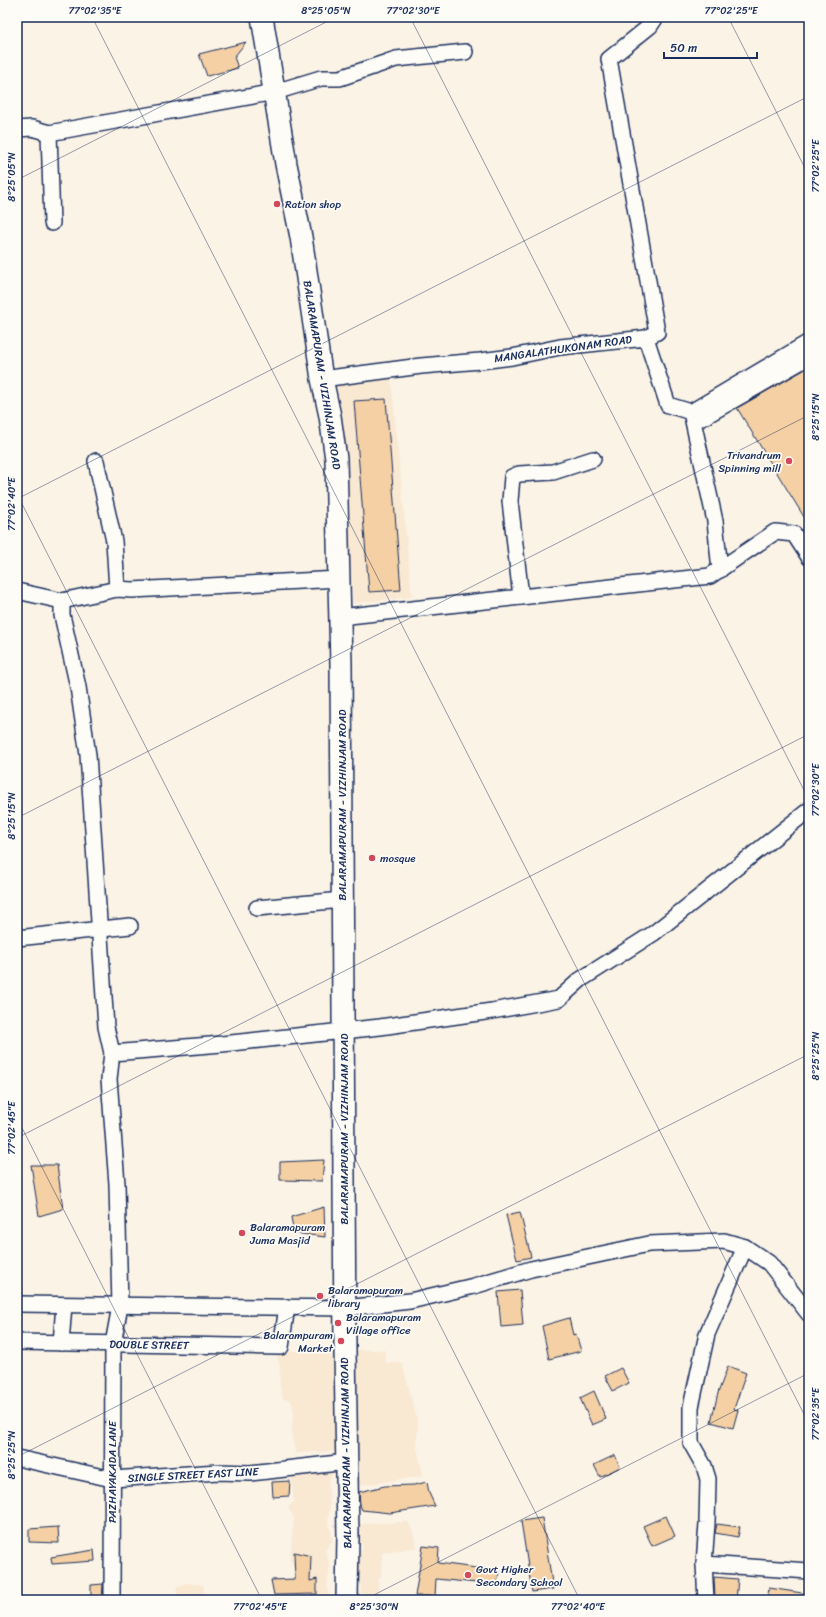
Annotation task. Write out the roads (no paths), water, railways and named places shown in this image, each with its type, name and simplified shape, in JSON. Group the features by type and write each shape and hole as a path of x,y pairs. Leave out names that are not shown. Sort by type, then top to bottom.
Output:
{"main road":[{"name":"BALARAMAPURAM - VIZHINJAM ROAD","path":"262,17 286,164 301,237 322,380 330,416 336,459 340,617 346,1462 348,1536 347,1600"}],"street":[{"path":"646,338 657,332 609,59 650,26 656,17"},
{"path":"17,129 32,128 49,133 275,92 321,78 340,78 396,59 465,52"},
{"path":"49,133 52,223"},
{"name":"MANGALATHUKONAM ROAD","path":"322,380 421,366 493,360 560,348 646,338 668,405 692,417"},
{"path":"692,417 809,342"},
{"path":"692,417 809,357"},
{"path":"692,417 715,522 720,570"},
{"path":"521,597 510,501 512,477 519,474 553,472 593,459"},
{"path":"96,461 114,541 117,589"},
{"path":"340,617 710,576 775,532 794,534 809,557"},
{"path":"17,591 62,602 117,589 132,590 339,579"},
{"name":"PAZHAYAKADA LANE","path":"62,602 62,615 78,687 88,755 106,1027 112,1053 109,1079 117,1184 120,1306 113,1344 112,1600"},
{"path":"112,1053 343,1031 492,1011 559,999 580,980 654,933 809,810"},
{"path":"257,908 342,900"},
{"path":"17,938 130,926"},
{"path":"17,1304 345,1308 410,1302 474,1286 531,1269 649,1244 724,1241 745,1247 769,1263 809,1314"},
{"path":"706,1600 704,1564 708,1479 704,1466 691,1443 691,1407 707,1334 745,1247"},
{"path":"61,1343 64,1305"},
{"name":"DOUBLE STREET","path":"17,1342 282,1347 287,1307"},
{"name":"SINGLE STREET EAST LINE","path":"17,1458 112,1479 218,1472 250,1473 346,1462"},
{"path":"704,1564 809,1571"}],"place":[{"name":"Ration shop","path":"277,204"},
{"name":"Trivandrum Spinning mill","path":"789,461"},
{"name":"mosque","path":"372,858"},
{"name":"Balaramapuram Juma Masjid","path":"242,1233"},
{"name":"Balaramapuram library","path":"320,1296"},
{"name":"Balaramapuram Village office","path":"338,1323"},
{"name":"Balarampuram Market","path":"341,1341"},
{"name":"Govt Higher Secondary School","path":"468,1575"}]}
